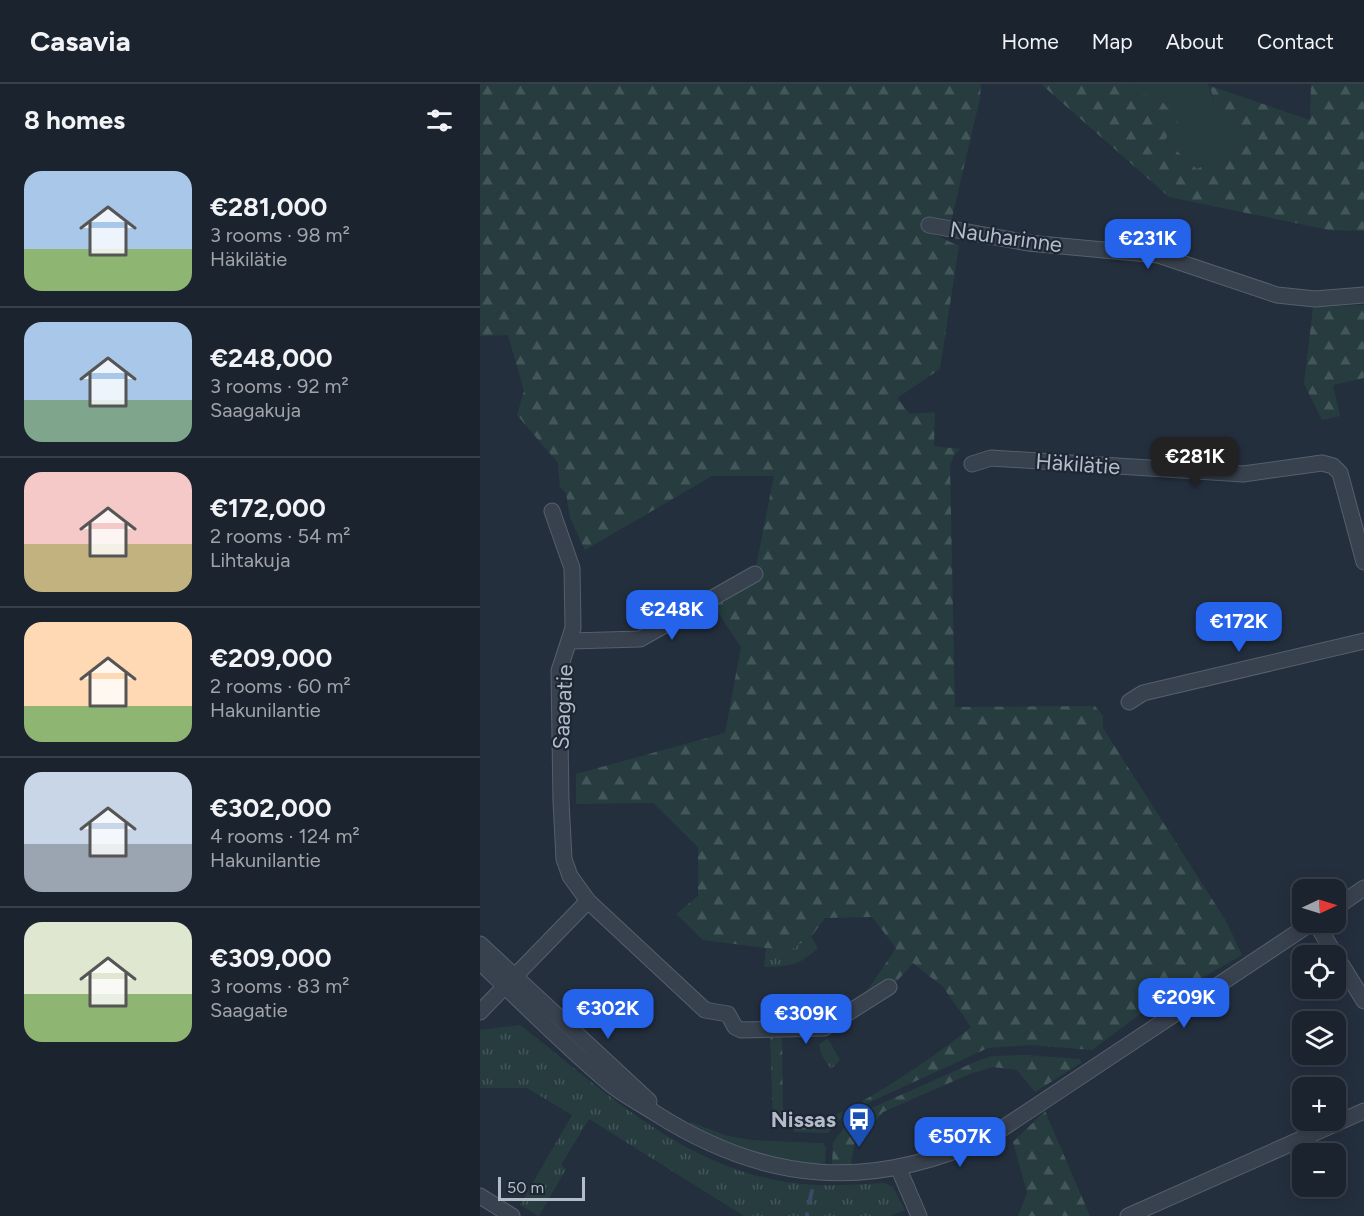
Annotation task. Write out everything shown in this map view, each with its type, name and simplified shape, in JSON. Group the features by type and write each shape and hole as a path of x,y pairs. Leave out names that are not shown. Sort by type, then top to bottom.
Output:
{"street":[{"name":"Nauharinne","path":"929,225 1028,243 1158,255 1277,295 1315,299 1364,295"},
{"name":"Häkilätie","path":"972,464 991,458 1243,474 1322,463 1334,466 1340,473 1364,562"},
{"name":"Saagatie","path":"552,511 572,568 573,628 571,641 559,671 562,842 570,876 588,901 705,1010 728,1014 735,1027 741,1029 824,1028 889,987"},
{"path":"571,641 640,639 755,574"},
{"path":"1129,702 1143,693 1364,641"},
{"path":"1346,900 1364,888"},
{"path":"480,1012 588,901"},
{"path":"480,944 511,981 678,1127 728,1153 795,1170 849,1173 898,1167 952,1153 1005,1128 1298,933"},
{"path":"1321,933 1364,1001"},
{"path":"480,962 511,981"},
{"path":"1128,1216 1364,1111"},
{"path":"898,1167 919,1216"},
{"path":"480,1196 512,1216"}],"green space":[{"path":"480,84 981,84 980,98 951,222 929,232 959,246 940,369 897,398 910,414 935,412 934,446 960,449 954,455 950,466 955,707 1095,706 1103,716 1103,728 1226,921 1242,955 1143,1012 1092,1050 1030,1045 988,1048 855,1109 836,1122 828,1133 794,1132 789,1122 810,1122 838,1114 877,1093 920,1065 971,1027 943,987 913,963 891,988 872,1001 867,991 896,948 872,917 825,918 811,937 789,951 703,940 676,914 698,896 698,847 653,803 576,804 576,774 725,733 741,647 713,605 753,581 774,476 712,476 585,550 570,518 566,493 560,487 558,463 517,415 524,391 508,335 480,336"},
{"path":"1041,84 1127,84 1140,94 1158,96 1178,121 1165,140 1197,169 1253,137 1214,103 1210,86 1310,120 1311,84 1364,84 1364,231 1329,230 1169,197"},
{"path":"1127,84 1208,84 1214,103 1253,137 1197,169 1165,140 1140,94"},
{"path":"1364,305 1364,378 1333,385 1340,416 1322,420 1304,384 1313,307"},
{"path":"811,937 818,948 799,962 764,967 766,948 789,951"},
{"path":"520,1025 614,1100 681,1144 716,1162 754,1175 793,1183 850,1185 884,1183 893,1187 905,1210 890,1216 744,1216 589,1119 561,1165 566,1169 539,1216 520,1205 572,1115 527,1088 480,1088 480,1030"},
{"path":"770,1032 782,1032 783,1122 773,1123"},
{"path":"828,1039 840,1060 831,1069 822,1056 819,1044"},
{"path":"1026,1055 1080,1059 1081,1063 1035,1092 1017,1070 993,1067 970,1074 883,1112 871,1126 861,1123 856,1115 977,1061 992,1056"},
{"path":"1045,1111 1090,1216 1018,1216 1027,1193 1013,1142"},
{"path":"852,1118 857,1126 851,1164 832,1166 833,1142"},
{"path":"691,1122 728,1136 752,1140 823,1143 826,1147 825,1166 801,1164 747,1153 688,1126"}],"waterway":[{"path":"809,1203 812,1191"}],"place":[{"name":"Nissas","path":"859,1148"}]}
